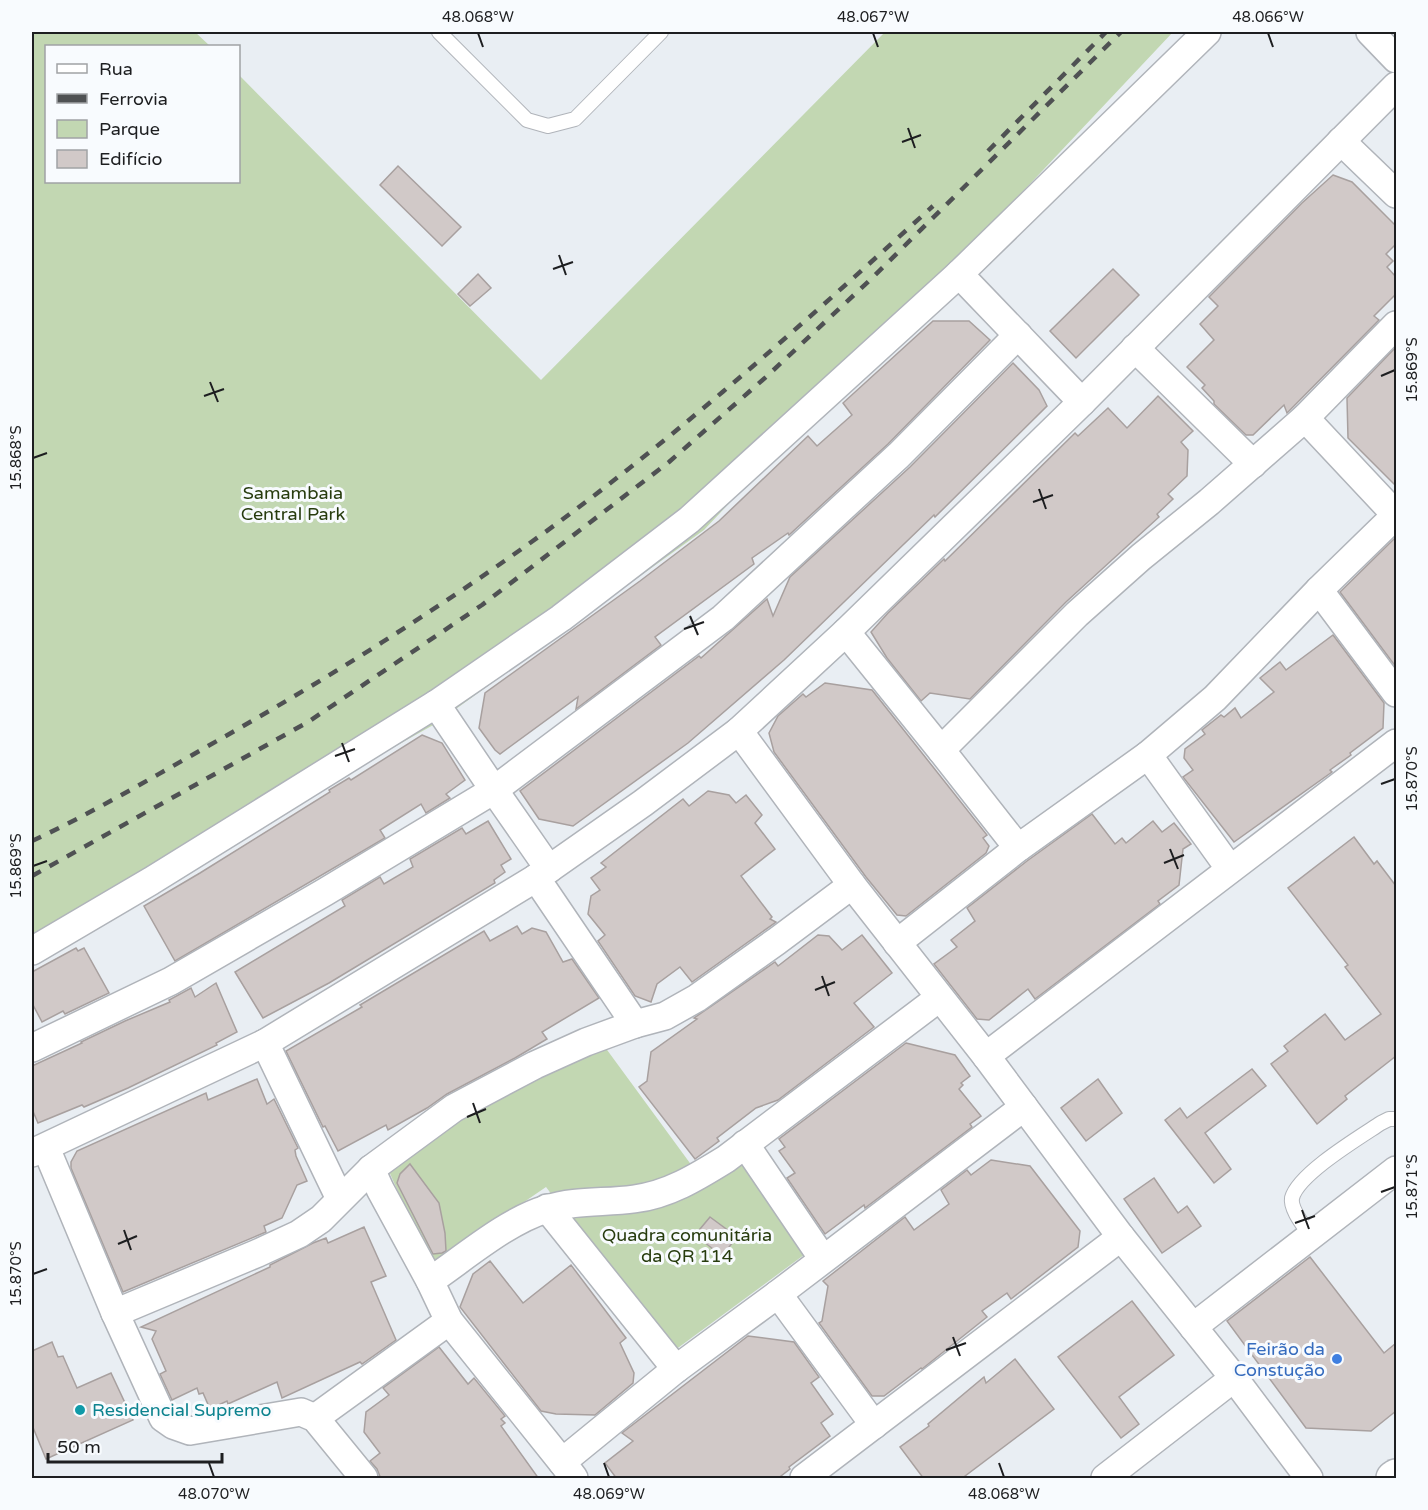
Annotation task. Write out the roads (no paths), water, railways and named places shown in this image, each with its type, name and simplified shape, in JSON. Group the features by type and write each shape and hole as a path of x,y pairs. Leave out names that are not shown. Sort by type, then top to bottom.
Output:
{"main road":[{"path":"1393,1479 1396,1476"}],"street":[{"path":"32,951 151,881 436,704 561,618 689,520 959,274 1207,32"},
{"path":"1370,32 1396,59"},
{"path":"364,1479 315,1418 301,1412 190,1431 173,1425 163,1418 39,1150 265,1043 542,873 643,803 739,731 846,632 1082,402 1396,86"},
{"path":"1341,141 1396,194"},
{"path":"959,274 1082,402"},
{"path":"941,750 1077,614 1305,418 1396,325"},
{"path":"32,1048 171,981 494,790 723,618 891,463 1018,335"},
{"path":"1135,348 1253,464"},
{"path":"897,943 1018,848 1148,755 1215,698 1319,590 1396,515 1305,418"},
{"path":"1319,590 1396,693"},
{"path":"846,632 1018,848"},
{"path":"436,704 494,790 635,1024"},
{"path":"739,731 852,885 986,1056 1121,1237 1234,1378 1309,1479"},
{"path":"986,1056 1396,743"},
{"path":"1148,755 1230,869"},
{"path":"115,1312 300,1234 321,1219 371,1169 454,1108 535,1065 586,1042 665,1016 697,998 852,885"},
{"path":"430,1281 515,1222 547,1208 581,1202 611,1202 654,1196 701,1174 745,1144 939,998"},
{"path":"265,1043 340,1198"},
{"path":"371,1169 449,1321 568,1470 676,1369 1024,1107"},
{"path":"745,1144 823,1259"},
{"path":"1193,1327 1396,1170"},
{"path":"547,1208 676,1369"},
{"path":"804,1479 1121,1237"},
{"path":"778,1294 874,1425"},
{"path":"315,1418 449,1321"},
{"path":"1106,1479 1234,1378"}],"lane":[{"path":"439,32 527,120 548,126 575,119 661,32"},
{"path":"1310,1235 1293,1207 1292,1199 1298,1186 1333,1155 1381,1123 1389,1119 1396,1119"}],"railway":[{"path":"988,151 1106,32"},
{"path":"32,876 308,722 482,605 669,462 766,377 870,280 1121,32"},
{"path":"32,841 121,795 298,694 431,611 517,552 608,485 703,408 933,206"}],"place":[{"name":"Feirão da Constução","path":"1337,1359"},
{"name":"Residencial Supremo","path":"80,1410"}],"park label":[{"name":"Samambaia Central Park","path":"293,503"},
{"name":"Quadra comunitária da QR 114","path":"687,1245"}]}
